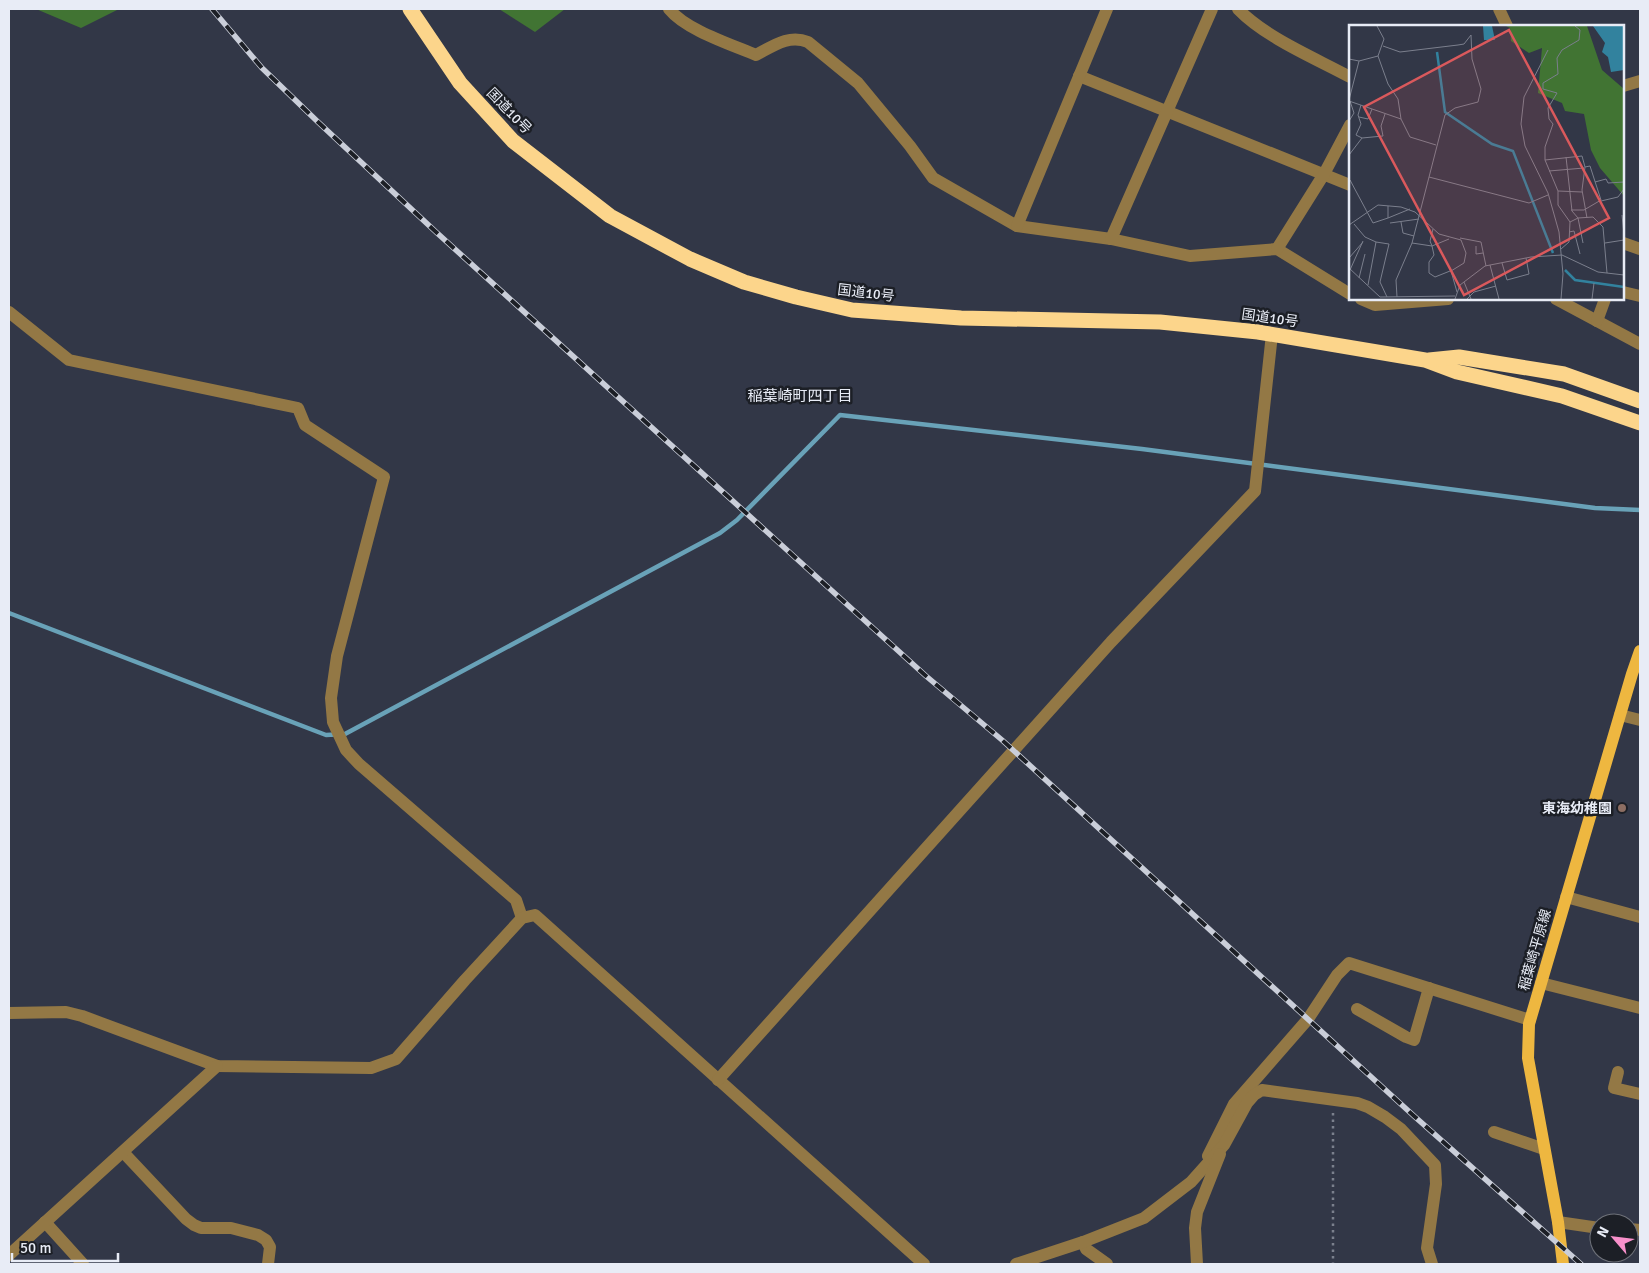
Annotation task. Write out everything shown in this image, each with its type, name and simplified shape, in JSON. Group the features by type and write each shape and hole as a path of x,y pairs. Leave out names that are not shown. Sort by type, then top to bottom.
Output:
{"highway":[{"name":"国道10号","path":"410,9 460,83 513,142 610,216 690,259 744,282 852,310 961,318 1160,322 1272,334 1425,360 1457,372 1562,396 1640,423"},
{"name":"国道10号","path":"1425,360 1459,357 1564,374 1640,401"}],"main road":[{"name":"稲葉崎平原線","path":"1563,1264 1558,1222 1528,1058 1530,1020 1640,651"}],"street":[{"path":"669,9 674,16 708,35 756,55 789,39 798,38 808,42 858,83 910,146 932,178 1017,226 1111,239 1190,256 1277,249 1349,293"},
{"path":"1017,226 1107,9"},
{"path":"1111,239 1212,9"},
{"path":"1238,9 1271,34 1349,77"},
{"path":"1499,9 1507,25"},
{"path":"1078,76 1349,185"},
{"path":"1624,86 1640,81"},
{"path":"1277,249 1324,174 1349,127"},
{"path":"1624,243 1640,249"},
{"path":"1624,292 1640,296"},
{"path":"1363,300 1375,305 1417,300"},
{"path":"1558,300 1640,344"},
{"path":"1597,321 1606,300"},
{"path":"9,312 69,360 298,408 305,425 384,477 337,656 331,698 335,725 346,750 359,764 516,900 522,918"},
{"path":"718,1080 1111,642 1255,491 1272,334"},
{"path":"1620,715 1640,720"},
{"path":"1566,897 1640,917"},
{"path":"9,1013 66,1012 82,1016 218,1066 371,1068 396,1059 522,918 535,915 924,1264"},
{"path":"1201,1170 1234,1104 1308,1019 1338,975 1349,963 1530,1020"},
{"path":"1541,983 1640,1008"},
{"path":"1357,1009 1414,1040 1429,988"},
{"path":"9,1255 218,1066"},
{"path":"1618,1072 1614,1088 1640,1094"},
{"path":"1197,1264 1196,1212 1224,1145 1247,1103 1262,1090 1357,1103 1385,1117 1401,1129 1435,1165 1436,1184 1427,1248 1432,1264"},
{"path":"1494,1132 1544,1148"},
{"path":"1016,1264 1083,1242 1144,1218 1190,1182 1224,1145"},
{"path":"123,1152 186,1219 194,1225 201,1228 231,1228 258,1235 266,1240 270,1246 268,1264"},
{"path":"45,1222 83,1264"},
{"path":"1558,1222 1589,1227"},
{"path":"1083,1242 1086,1249 1107,1264"}],"path":[{"path":"1333,1100 1333,1264"}],"green space":[{"path":"36,9 119,9 81,28"},
{"path":"499,9 565,9 535,32"}],"waterway":[{"path":"9,613 326,735 345,734 720,533 737,520 840,415 1142,449 1595,508 1640,510"}],"railway":[{"path":"212,9 262,68 436,232 926,676 1002,740 1414,1116 1581,1264"}],"place":[{"name":"東海幼稚園","path":"1622,808"}],"district":[{"name":"稲葉崎町四丁目","path":"800,396"}]}
